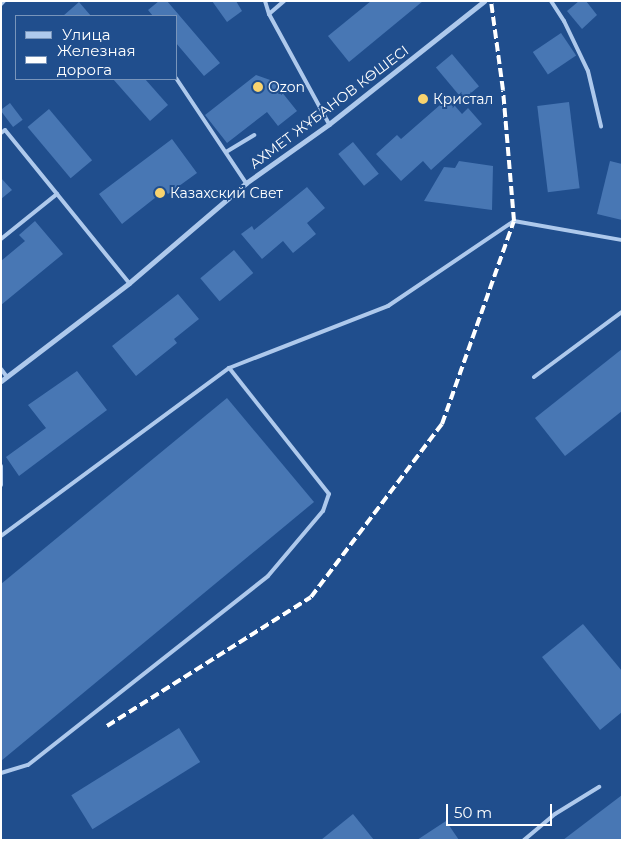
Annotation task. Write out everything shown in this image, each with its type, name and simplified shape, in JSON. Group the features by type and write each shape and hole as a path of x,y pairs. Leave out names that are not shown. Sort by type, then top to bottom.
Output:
{"street":[{"name":"АХМЕТ ЖҰБАНОВ КӨШЕСІ","path":"1,381 129,283 246,183 329,124 484,1"}],"lane":[{"path":"1,4 4,1"},
{"path":"265,1 269,14 329,124"},
{"path":"269,14 284,1"},
{"path":"551,1 564,21 588,71 601,126"},
{"path":"177,80 246,183"},
{"path":"1,133 5,130 129,283"},
{"path":"226,152 254,135"},
{"path":"1,238 57,194"},
{"path":"1,536 229,368 388,306 514,221 622,240"},
{"path":"534,377 622,312"},
{"path":"1,368 7,376"},
{"path":"1,773 28,765 268,576 323,511 329,494 229,368"},
{"path":"1,466 1,485"},
{"path":"524,840 555,814 599,787"}],"building":[{"path":"159,1 167,1 220,63 204,76 178,45 178,15 152,15 148,10"},
{"path":"212,1 236,1 242,11 227,22"},
{"path":"371,1 423,1 349,62 328,36"},
{"path":"579,1 586,1 597,15 582,29 567,11"},
{"path":"79,2 90,15 64,15"},
{"path":"561,33 576,55 548,74 533,52"},
{"path":"452,54 479,86 463,100 436,67"},
{"path":"256,75 273,81 297,111 278,126 267,112 227,143 205,115"},
{"path":"114,80 146,80 168,105 150,121"},
{"path":"448,98 462,114 468,108 482,124 431,170 423,161 401,181 376,154 397,135 401,139"},
{"path":"569,102 580,188 548,192 537,106"},
{"path":"10,103 23,120 13,127 1,111"},
{"path":"49,109 92,160 71,178 28,127"},
{"path":"172,139 197,173 168,194 165,190 122,224 99,194"},
{"path":"353,142 379,174 364,186 338,154"},
{"path":"459,161 493,166 492,210 424,201 444,167 455,168"},
{"path":"610,161 622,164 622,220 597,214"},
{"path":"1,178 12,190 1,199"},
{"path":"307,187 325,208 307,223 316,234 293,253 283,241 262,259 241,234 252,226 254,230"},
{"path":"35,221 63,254 1,305 1,261 25,241 19,235"},
{"path":"234,250 253,273 220,301 200,278"},
{"path":"178,294 199,319 174,339 177,343 136,376 112,346"},
{"path":"622,349 622,411 565,456 535,418"},
{"path":"77,371 107,410 19,476 6,457 46,428 28,405"},
{"path":"227,398 314,502 1,761 1,584"},
{"path":"583,624 622,671 622,712 600,730 542,657"},
{"path":"179,728 200,762 92,829 71,795"},
{"path":"622,795 622,840 563,840"},
{"path":"353,814 374,840 321,840"},
{"path":"446,821 459,840 417,840"}],"railway":[{"path":"107,726 311,597 442,424 514,221 503,90 491,1"}],"place":[{"name":"Ozon","path":"258,87"},
{"name":"Кристал","path":"423,99"},
{"name":"Казахский Свет","path":"160,193"}]}
